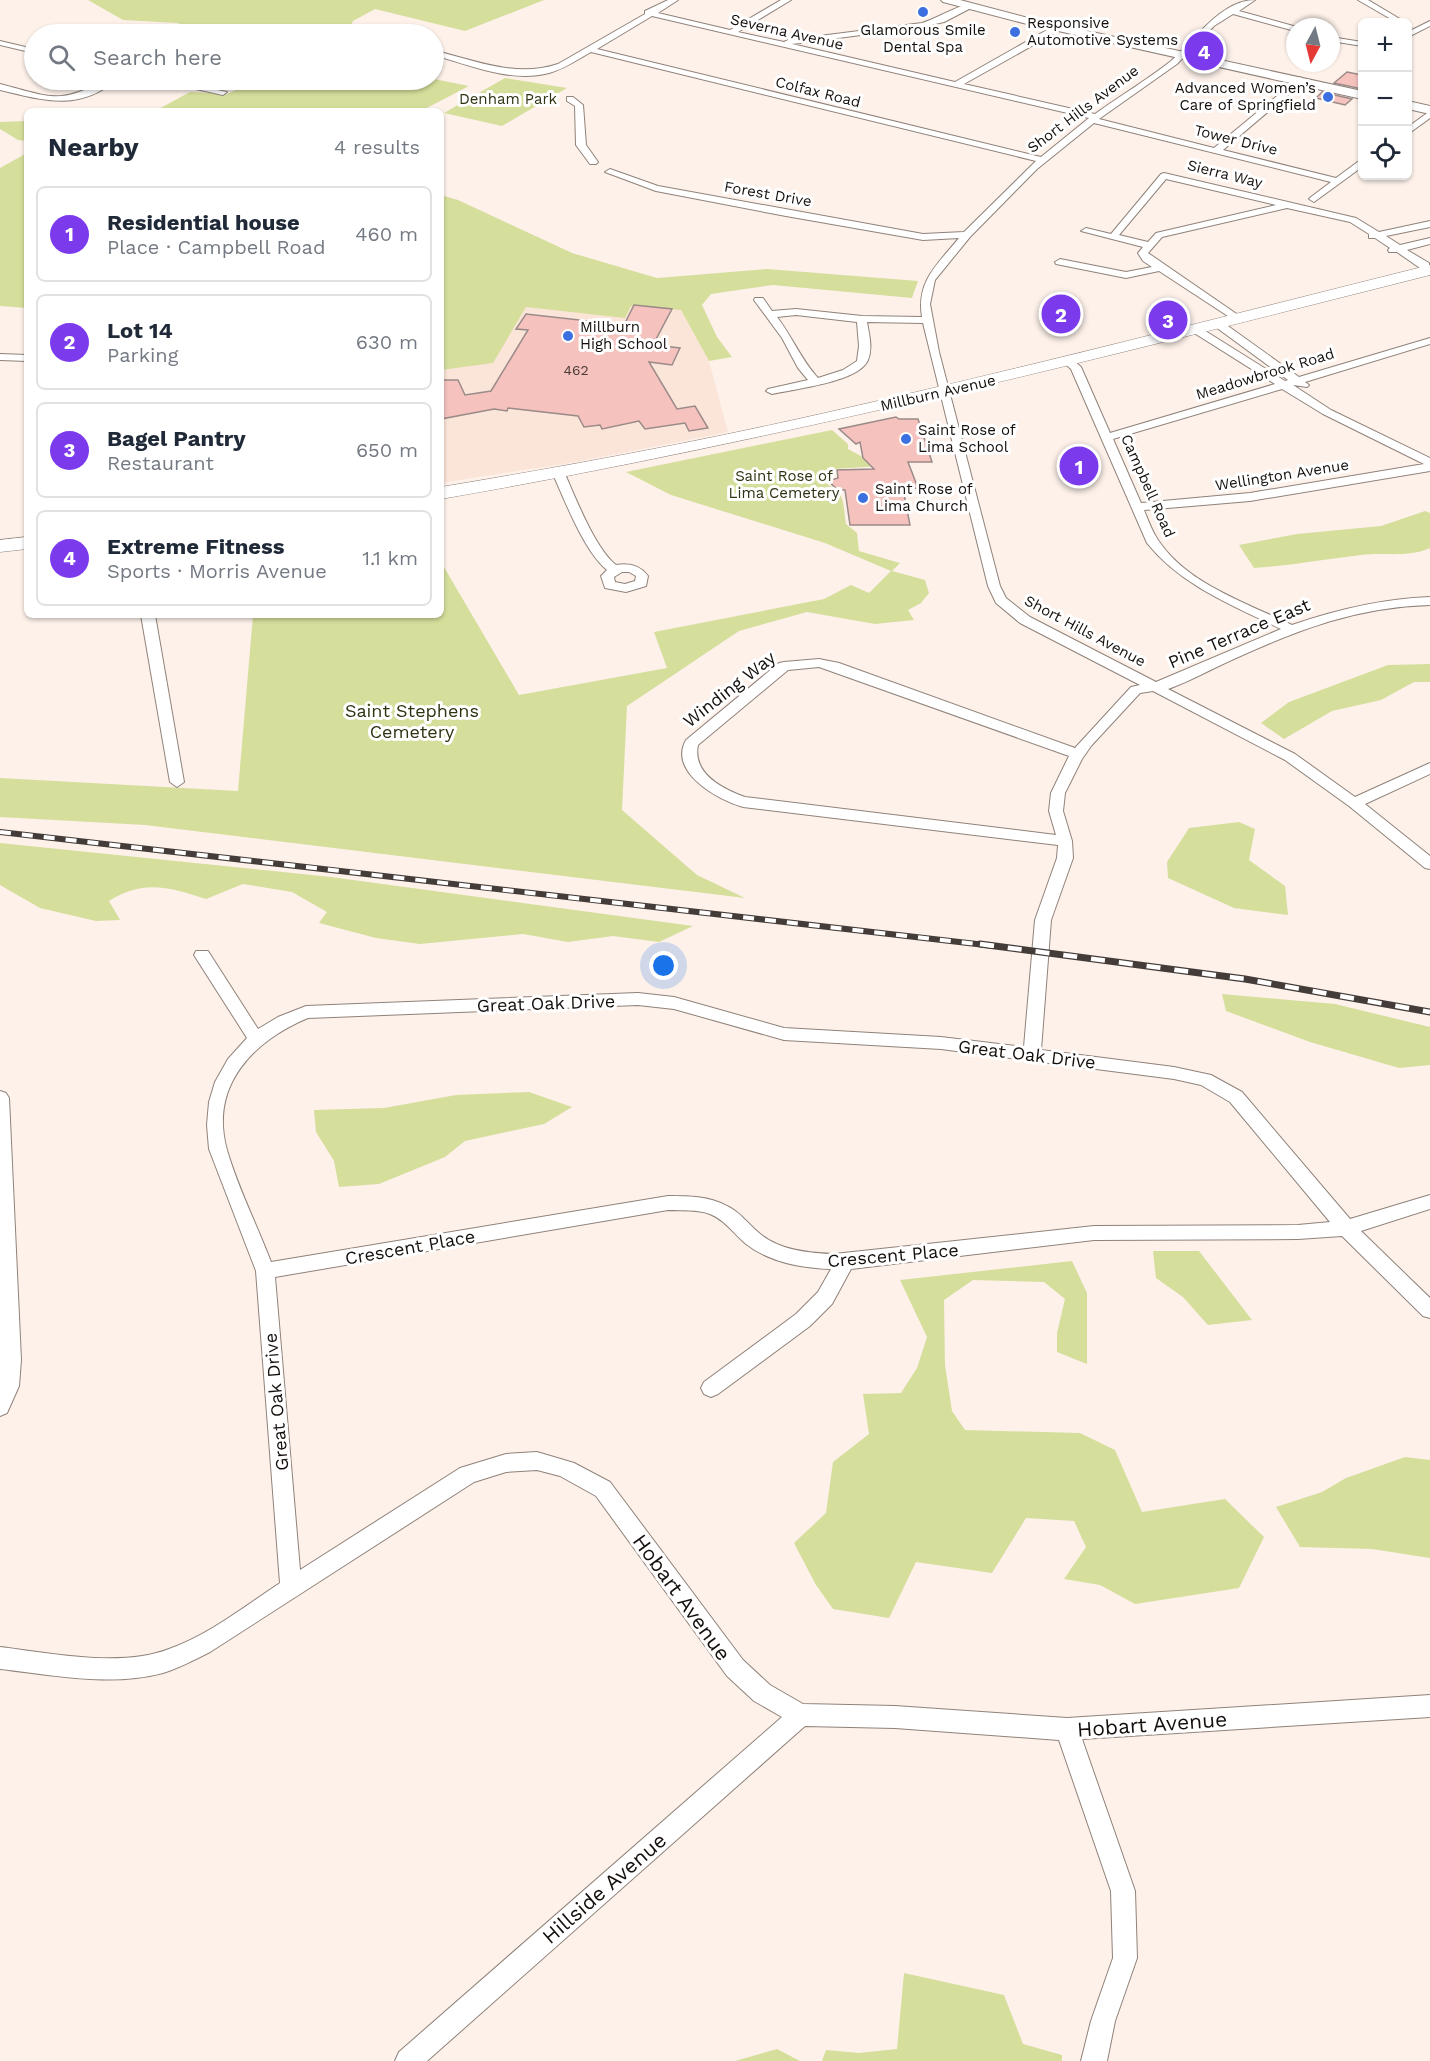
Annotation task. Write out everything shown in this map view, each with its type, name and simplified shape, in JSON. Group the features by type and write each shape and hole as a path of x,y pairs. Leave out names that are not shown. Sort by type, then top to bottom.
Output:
{"main road":[{"path":"947,0 1057,28 1358,94"},
{"path":"1412,107 1430,112"},
{"name":"Millburn Avenue","path":"444,493 559,474 749,436 943,392 1429,271"},
{"path":"0,546 24,543"}],"street":[{"path":"444,55 517,73 534,73 556,68 675,0"},
{"path":"730,33 787,0"},
{"name":"Short Hills Avenue","path":"1251,0 1210,24 1174,62 1094,118 1042,160 952,251 930,280 925,295 928,323 943,392 994,586 1001,600 1025,620 1290,757 1354,803 1430,864"},
{"path":"1362,0 1394,18"},
{"path":"802,44 922,25 941,20 968,6"},
{"path":"1231,11 1286,26"},
{"name":"Severna Avenue","path":"648,14 774,43 802,44 1094,118"},
{"path":"1412,29 1430,23"},
{"path":"957,84 1057,28"},
{"path":"1340,40 1358,43"},
{"path":"0,43 24,49"},
{"name":"Colfax Road","path":"588,49 1042,160"},
{"path":"1217,150 1300,80"},
{"path":"0,87 52,99 65,99 92,90"},
{"path":"207,90 222,93"},
{"name":"Forest Drive","path":"570,99 579,105 581,143 601,162 616,166 606,173 662,189 923,237 967,235"},
{"path":"1412,127 1430,112"},
{"name":"Tower Drive","path":"1094,118 1338,181"},
{"path":"585,169 586,165 601,162"},
{"path":"1314,199 1358,166"},
{"name":"Sierra Way","path":"1113,237 1164,176 1287,205"},
{"path":"1237,319 1144,256 1143,253 1149,245 1159,235 1287,205 1353,220 1378,235 1394,250"},
{"path":"1335,216 1342,223 1367,237 1425,265 1429,271"},
{"path":"1367,237 1430,224"},
{"path":"1086,231 1149,245"},
{"name":"Forest Drive","path":"923,237 952,251"},
{"path":"1394,250 1430,241"},
{"path":"1060,262 1126,275 1160,268"},
{"path":"759,300 791,343 803,368 815,381"},
{"path":"769,314 796,312 862,322 928,323"},
{"path":"772,391 842,374 861,364 864,353 862,322"},
{"path":"1217,324 1296,380 1347,412 1430,454"},
{"path":"1195,329 1347,424 1430,465"},
{"name":"Meadowbrook Road","path":"1108,437 1430,341"},
{"path":"0,357 24,358"},
{"name":"Campbell Road","path":"1068,361 1076,367 1151,540 1160,553 1197,582 1293,630"},
{"name":"Wellington Avenue","path":"1137,507 1203,503 1250,497 1430,465"},
{"path":"559,474 582,526 588,532 605,564 614,570"},
{"name":"Pine Terrace East","path":"1032,1054 1043,920 1065,858 1065,841 1056,811 1058,793 1078,754 1136,690 1166,685 1344,610 1405,600 1430,601"},
{"path":"149,618 177,782"},
{"name":"Winding Way","path":"1065,841 743,802 712,788 690,761 688,751 691,743 784,666 819,663 834,666 1078,754"},
{"path":"1354,803 1430,768"},
{"path":"202,955 255,1039"},
{"name":"Great Oak Drive","path":"291,1590 266,1271 218,1149 214,1128 216,1102 223,1080 237,1059 255,1039 279,1023 306,1012 638,999 674,1003 784,1034 941,1043 1174,1072 1205,1080 1236,1097 1346,1228 1430,1310"},
{"path":"0,1098 11,1360 9,1386 0,1407"},
{"name":"Crescent Place","path":"266,1271 668,1203 701,1204 726,1213 757,1242 786,1255 814,1262 845,1262 1094,1233 1298,1232 1346,1228 1430,1202"},
{"path":"711,1388 803,1320 825,1298 845,1262"},
{"name":"Hobart Avenue","path":"0,1658 62,1665 121,1668 161,1663 202,1645 467,1475 501,1462 534,1459 574,1472 603,1490 735,1668 762,1693 801,1715 895,1717 1067,1729 1430,1706"},
{"name":"Hillside Avenue","path":"408,2061 801,1715"},
{"path":"1067,1729 1123,1891 1125,1958 1103,2021 1094,2061"}],"shaded area":[{"name":"Millburn High School","path":"444,205 681,310 709,361 728,432 576,462 444,483"}],"green space":[{"path":"88,0 544,0 465,31 444,24 375,9 352,24 181,24 123,20"},
{"name":"Denham Park","path":"505,78 567,88 502,126 444,113"},
{"path":"444,81 469,86 427,108 161,108 190,92 227,94 236,90 444,90"},
{"path":"24,121 24,141 18,140 0,129 0,122"},
{"path":"24,155 24,308 0,306 0,168"},
{"path":"444,196 458,200 572,253 657,278 767,269 918,281 912,298 773,285 711,294 702,305 717,337 732,357 709,361 681,310 631,306 625,318 526,307 493,363 444,370"},
{"path":"832,430 848,444 848,449 879,466 835,469 836,476 830,478 828,485 841,496 846,524 857,533 859,551 900,563 892,571 925,580 929,593 921,603 908,610 914,620 875,624 807,612 739,631 627,706 622,810 697,875 745,898 145,825 0,817 0,778 238,791 253,618 444,618 444,567 519,695 667,668 654,632 824,599 851,585 869,593 891,571 825,543 671,495 626,472"},
{"path":"1425,511 1430,513 1430,548 1414,553 1370,554 1254,568 1239,545 1297,534 1381,526"},
{"path":"1430,664 1430,682 1414,682 1381,700 1332,711 1284,739 1261,723 1289,702 1388,665"},
{"path":"1239,822 1255,829 1249,860 1285,886 1288,915 1234,908 1168,878 1167,862 1189,828"},
{"path":"0,843 331,877 693,926 659,942 613,936 568,942 523,934 420,944 376,938 319,923 327,912 292,892 243,884 206,899 157,887 133,890 109,901 120,920 96,921 40,908 0,885"},
{"path":"1222,994 1335,1004 1430,1027 1430,1065 1399,1068 1310,1042 1226,1011"},
{"path":"529,1092 572,1107 544,1124 465,1141 445,1157 379,1184 339,1187 334,1161 316,1132 314,1110 384,1108 456,1095"},
{"path":"1153,1251 1199,1251 1252,1320 1208,1325 1183,1297 1156,1278"},
{"path":"1072,1261 1087,1293 1087,1364 1057,1352 1057,1333 1065,1299 1044,1282 973,1280 944,1300 945,1365 952,1411 965,1430 1080,1433 1115,1450 1142,1512 1225,1499 1264,1537 1239,1588 1135,1604 1100,1585 1064,1579 1086,1547 1074,1521 1026,1518 992,1573 916,1562 889,1618 833,1609 816,1585 794,1543 826,1513 833,1462 869,1434 863,1394 901,1393 917,1368 927,1337 900,1280"},
{"path":"1405,1457 1430,1460 1430,1558 1372,1549 1300,1547 1276,1507 1322,1492 1346,1478"},
{"path":"904,1973 1004,1995 1023,2044 1062,2055 1062,2061 822,2061 826,2050 859,2053 897,2049"},
{"path":"777,2049 800,2061 735,2061"}],"building":[{"path":"1347,72 1358,74 1358,88 1334,83"},
{"name":"Advanced Women’s Care of Springfield","path":"1322,92 1352,99 1345,105 1316,98"},
{"name":"Millburn High School","path":"634,305 672,309 653,345 680,348 672,365 649,362 677,409 695,406 708,428 689,431 685,423 645,429 639,421 602,429 600,425 584,427 578,416 508,408 507,411 494,409 444,418 444,380 458,380 465,395 491,391 528,330 516,329 526,314 624,325"},
{"path":"896,417 918,419 932,462 908,462 918,488 903,489 910,525 850,525 845,490 838,490 828,481 838,478 837,470 874,469 863,458 860,442 856,444 839,429"}],"railway":[{"path":"0,832 994,946"},
{"path":"980,944 1245,979 1430,1012"}],"place":[{"name":"Glamorous Smile Dental Spa","path":"923,12"},
{"name":"Responsive Automotive Systems","path":"1015,32"},
{"name":"Extreme Fitness","path":"1204,51"},
{"name":"Advanced Women’s Care of Springfield","path":"1328,97"},
{"name":"Lot 14","path":"1061,314"},
{"name":"Bagel Pantry","path":"1168,320"},
{"name":"Millburn High School","path":"568,336"},
{"name":"Saint Rose of Lima School","path":"906,439"},
{"name":"Residential house","path":"1079,466"},
{"name":"Saint Rose of Lima Church","path":"863,498"}],"park label":[{"name":"Saint Rose of Lima Cemetery","path":"784,484"},
{"name":"Saint Stephens Cemetery","path":"412,720"}]}
